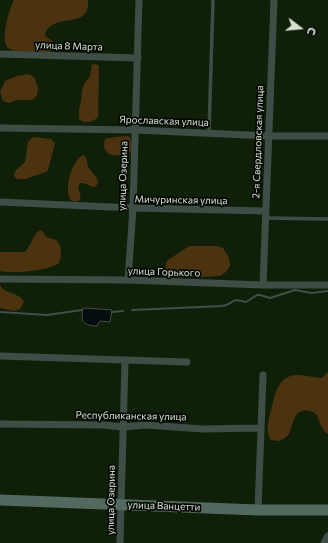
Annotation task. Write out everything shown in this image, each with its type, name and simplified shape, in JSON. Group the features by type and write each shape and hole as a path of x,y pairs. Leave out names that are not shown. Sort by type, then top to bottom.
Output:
{"street":[{"name":"улица Озерина","path":"128,280 133,208 139,0"},
{"name":"2-я Свердловская улица","path":"263,285 274,0"},
{"name":"улица 8 Марта","path":"0,54 138,58"},
{"name":"Ярославская улица","path":"0,128 209,132 269,136 328,136"},
{"name":"Мичуринская улица","path":"0,202 266,215"},
{"name":"улица Горького","path":"0,279 128,280 263,285 328,285"},
{"path":"0,356 187,362"},
{"name":"улица Озерина","path":"120,543 125,361"},
{"path":"258,510 263,375"},
{"name":"Республиканская улица","path":"0,424 103,425 123,427 146,425 203,428 261,428"},
{"name":"улица Ванцетти","path":"0,500 258,510 328,510"},
{"path":"324,543 328,536"}],"lane":[{"path":"209,132 213,0"},
{"path":"266,215 328,219"}],"shaded area":[{"path":"14,0 88,0 87,10 83,15 77,19 54,24 48,28 45,36 55,43 55,45 54,49 44,53 15,51 8,48 6,44 5,31"},
{"path":"92,64 98,65 99,68 98,117 87,122 79,119 79,110 82,90 84,84 90,76"},
{"path":"28,74 33,76 38,90 38,93 34,99 17,100 9,103 3,101 0,92 5,81 17,76"},
{"path":"128,136 132,145 129,154 115,155 107,152 105,149 105,139"},
{"path":"33,137 51,139 55,143 48,170 25,179 17,179 14,176 15,171 25,162 28,142"},
{"path":"84,155 89,168 96,176 98,183 94,187 80,183 78,188 81,198 79,201 72,201 69,197 68,191 70,176 76,162"},
{"path":"41,230 46,237 58,242 61,254 59,263 39,270 13,272 0,271 0,252 25,252 36,234"},
{"path":"189,246 216,246 223,248 229,258 230,266 226,272 220,276 170,277 165,271 166,263 168,260"},
{"path":"0,285 5,290 22,299 24,302 20,309 14,311 0,308"},
{"path":"85,308 112,310 110,322 100,321 97,326 86,324 82,318 82,310"},
{"path":"328,372 328,434 322,428 315,413 302,411 295,417 287,436 279,441 271,440 268,432 268,423 275,393 281,382 288,377 297,375 322,378"}],"waterway":[{"path":"132,310 222,306 237,300 246,302 257,295 270,298 295,290 312,293 328,291"},
{"path":"0,312 47,315 82,310"},
{"path":"112,312 123,311"}]}
